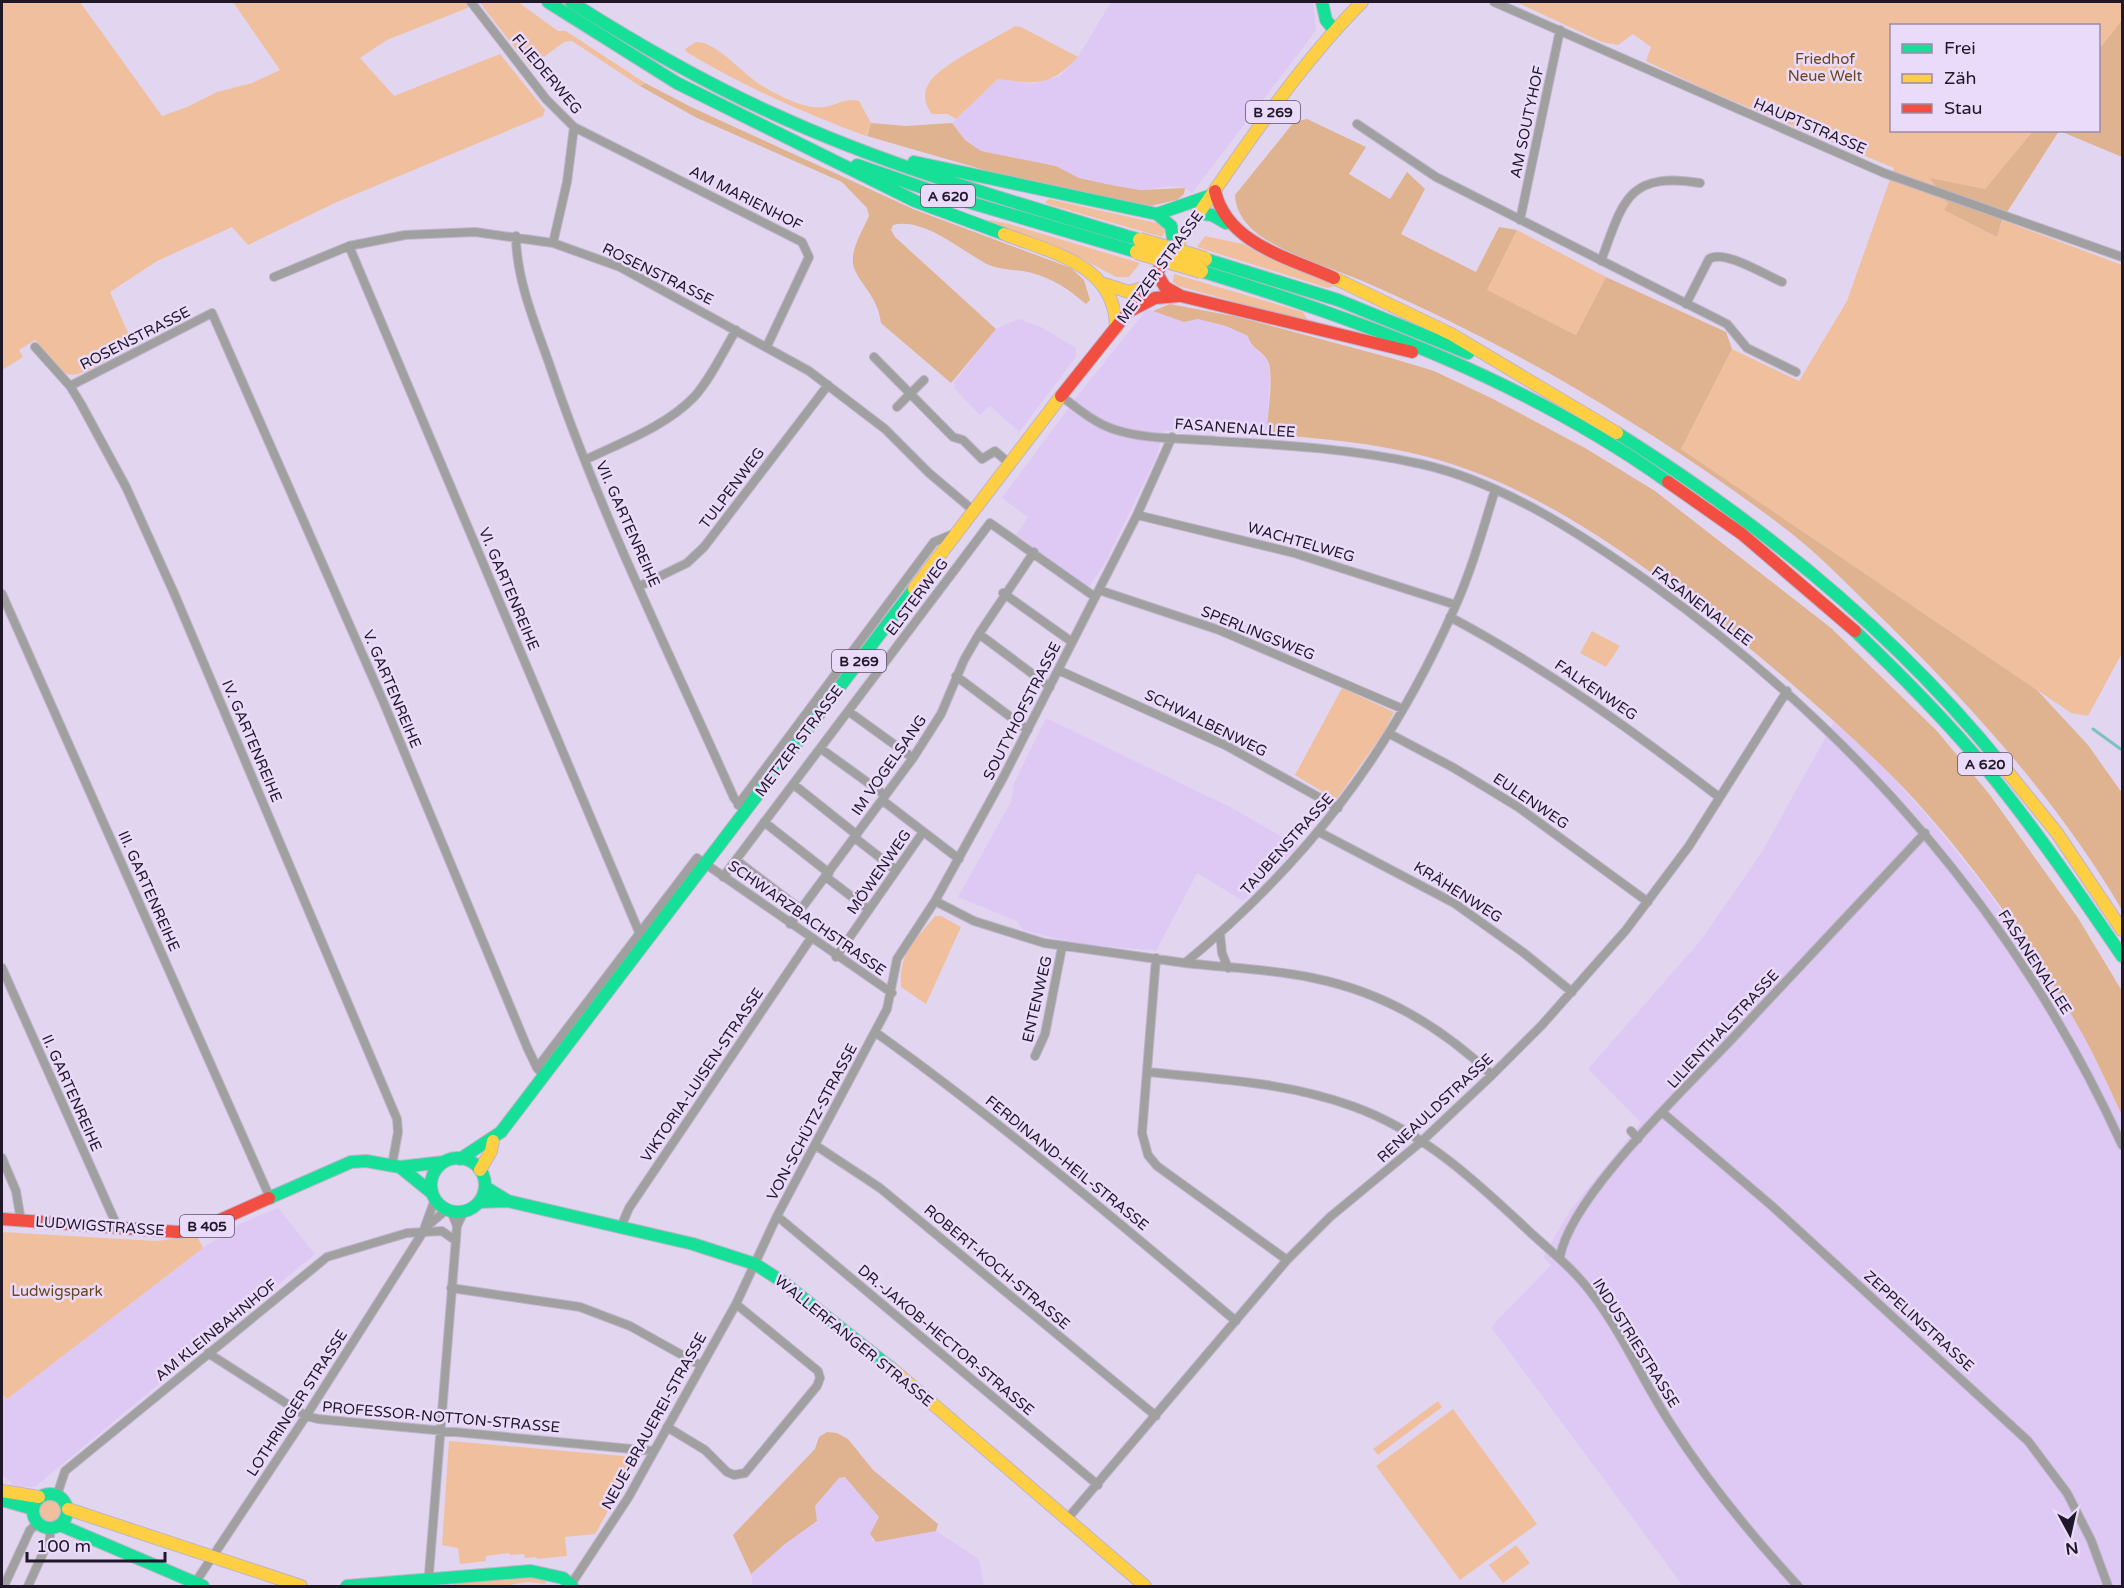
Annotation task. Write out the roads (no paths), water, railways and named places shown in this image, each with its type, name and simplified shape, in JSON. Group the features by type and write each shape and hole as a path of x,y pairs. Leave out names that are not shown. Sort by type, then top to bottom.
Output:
{"main road":[{"name":"A 620","path":"548,2 667,77 763,126 835,156 927,189 1328,297 1397,323 1499,368 1570,405 1647,451 1732,508 1798,560 1893,645 1971,727 2006,768 2053,828 2122,930"},
{"name":"A 620","path":"572,2 683,70 819,135 942,180 1139,246"},
{"path":"1322,2 1326,20 1334,30"},
{"name":"METZER STRASSE","path":"480,1170 491,1151 493,1141 541,1072 643,937 707,865 742,808 1116,328 1197,213 1334,30 1362,2"},
{"path":"763,126 915,201 1065,257 1104,284 1129,292 1146,287"},
{"path":"819,135 945,169 1157,214 1166,218 1171,224 1174,245"},
{"path":"1157,214 1213,193 1226,223"},
{"path":"1197,213 1209,214 1226,223 1244,237 1326,272 1449,332 1570,405"},
{"name":"A 620","path":"1203,265 1393,335 1511,389 1562,416 1689,495 1790,571 1848,622 1932,705 1995,777 2075,882 2122,956"},
{"path":"1156,272 1160,282 1167,290 1181,296 1418,354 1511,389"},
{"path":"1104,284 1116,303 1116,328"},
{"path":"1128,312 1155,298 1181,296"},
{"name":"METZER STRASSE","path":"460,1159 483,1143 493,1141"},
{"path":"396,1166 454,1211 479,1202 485,1186 480,1170 474,1163 460,1159 444,1162 432,1176 430,1192"},
{"name":"LUDWIGSTRASSE","path":"2,1219 178,1232 200,1229 271,1200 351,1162 366,1161 396,1166 444,1162"},
{"name":"WALLERFANGER STRASSE","path":"485,1186 508,1201"},
{"name":"WALLERFANGER STRASSE","path":"479,1202 508,1201 620,1229 693,1244 754,1264 783,1282 876,1355 1068,1518 1145,1587"},
{"path":"2,1491 36,1503 49,1526 197,1586"},
{"path":"36,1503 44,1494 57,1495 66,1503 68,1509 66,1518 49,1526"},
{"path":"2,1500 36,1503"},
{"path":"68,1509 213,1555 301,1587"},
{"path":"347,1587 429,1582 531,1571 563,1578 571,1586"}],"street":[{"name":"FLIEDERWEG","path":"471,2 546,99 574,127 567,183 553,243"},
{"name":"HAUPTSTRASSE","path":"1494,2 1884,173 2122,257"},
{"name":"AM SOUTYHOF","path":"1520,220 1560,30"},
{"path":"1357,124 1436,177 1727,324 1747,348 1796,372"},
{"name":"AM MARIENHOF","path":"574,127 802,242 809,257 767,346"},
{"path":"1601,261 1619,212 1632,193 1665,179 1700,183"},
{"name":"ROSENSTRASSE","path":"274,277 350,246 405,235 445,232 516,236 553,243 620,267 767,346 828,385 885,429 937,481 974,511"},
{"name":"VII. GARTENREIHE","path":"516,236 518,261 540,337 585,460 742,808"},
{"name":"VI. GARTENREIHE","path":"350,246 643,937"},
{"path":"1686,304 1709,259 1714,256 1726,256 1782,282"},
{"name":"ROSENSTRASSE","path":"70,387 212,313"},
{"name":"V. GARTENREIHE","path":"212,313 374,680 541,1072"},
{"path":"585,460 647,430 682,408 705,382 736,330"},
{"name":"IV. GARTENREIHE","path":"35,347 70,387 126,487 174,593 397,1119 396,1166"},
{"path":"874,357 953,437 963,440 982,459 995,451 1010,464"},
{"path":"897,407 924,380"},
{"name":"TULPENWEG","path":"640,586 687,563 704,547 828,385"},
{"name":"FASANENALLEE","path":"1061,396 1110,428 1135,434 1363,452 1427,466 1495,490 1554,521 1638,574 1731,644 1786,691 1925,832 1979,902 2037,987 2072,1046 2122,1145"},
{"name":"SOUTYHOFSTRASSE","path":"892,993 897,959 935,902 1028,730 1137,515 1172,438"},
{"name":"TAUBENSTRASSE","path":"1185,963 1269,887 1319,832 1390,734 1456,605 1495,490"},
{"name":"WACHTELWEG","path":"1137,515 1294,553 1456,605"},
{"name":"ELSTERWEG","path":"723,877 990,523 1097,594"},
{"name":"IM VOGELSANG","path":"790,924 914,758 940,714 956,676 979,634 1003,593 1034,552"},
{"path":"1003,593 1072,642"},
{"name":"III. GARTENREIHE","path":"2,594 271,1200"},
{"name":"SPERLINGSWEG","path":"1097,594 1219,630 1403,709"},
{"name":"FALKENWEG","path":"1450,617 1509,649 1609,714 1719,797"},
{"path":"979,634 1050,687"},
{"name":"SCHWALBENWEG","path":"1058,670 1225,745 1338,808"},
{"path":"956,676 1028,730"},
{"name":"RENEAULDSTRASSE","path":"1068,1518 1287,1260 1330,1217 1422,1141 1492,1075 1572,992 1648,902 1719,797 1786,691"},
{"path":"848,711 914,758"},
{"name":"EULENWEG","path":"1390,734 1454,768 1518,807 1648,902"},
{"path":"820,748 959,859"},
{"path":"793,784 896,870"},
{"path":"764,822 869,909"},
{"name":"MÖWENWEG","path":"836,957 923,832"},
{"name":"KRÄHENWEG","path":"1319,832 1454,903 1524,953 1572,992"},
{"name":"LILIENTHALSTRASSE","path":"1560,1257 1586,1204 1638,1138 1925,832"},
{"name":"SCHWARZBACHSTRASSE","path":"736,860 800,909"},
{"name":"SCHWARZBACHSTRASSE","path":"707,865 836,957 892,993"},
{"path":"935,902 983,924 1062,947 1311,977 1377,996 1437,1029 1492,1075"},
{"path":"1220,933 1222,953 1228,968"},
{"name":"VIKTORIA-LUISEN-STRASSE","path":"620,1229 629,1208 811,938"},
{"name":"ENTENWEG","path":"1035,1056 1045,1034 1062,947"},
{"path":"1156,958 1142,1132 1148,1155 1156,1166 1287,1260"},
{"name":"II. GARTENREIHE","path":"2,968 118,1228"},
{"name":"VON-SCHÜTZ-STRASSE","path":"754,1264 777,1216 875,1032 892,993"},
{"name":"FERDINAND-HEIL-STRASSE","path":"875,1032 954,1088 1070,1181 1236,1321"},
{"name":"INDUSTRIESTRASSE","path":"1147,1072 1298,1090 1353,1106 1399,1127 1458,1167 1560,1257 1600,1305 1694,1459 1744,1525 1798,1587"},
{"name":"ZEPPELINSTRASSE","path":"1663,1113 1901,1322 2028,1441 2071,1500 2091,1540 2108,1587"},
{"path":"1631,1131 1638,1138"},
{"name":"ROBERT-KOCH-STRASSE","path":"815,1145 880,1188 1156,1416"},
{"path":"2,1158 16,1191 21,1221"},
{"name":"LOTHRINGER STRASSE","path":"197,1586 213,1555 306,1416 424,1230 430,1192"},
{"path":"429,1582 439,1430 456,1241 457,1226 454,1211"},
{"path":"454,1211 457,1226"},
{"name":"LOTHRINGER STRASSE","path":"424,1230 454,1211"},
{"name":"DR.-JAKOB-HECTOR-STRASSE","path":"777,1216 1098,1485"},
{"path":"424,1230 442,1231 456,1241"},
{"name":"AM KLEINBAHNHOF","path":"57,1495 65,1471 327,1257 424,1230"},
{"name":"NEUE-BRAUEREI-STRASSE","path":"571,1586 628,1498 736,1304 754,1264"},
{"path":"451,1288 580,1307 630,1326 700,1365"},
{"path":"667,1427 705,1450 726,1472 734,1475 745,1473 817,1386 820,1378 818,1371 736,1304"},
{"name":"PROFESSOR-NOTTON-STRASSE","path":"208,1353 306,1416 352,1423 653,1451"},
{"path":"4,1587 30,1530 49,1526 50,1538 28,1587"}],"waterway":[{"path":"2093,729 2122,750"}],"park label":[{"name":"Friedhof Neue Welt","path":"1825,68"},
{"name":"Ludwigspark","path":"57,1291"}]}
